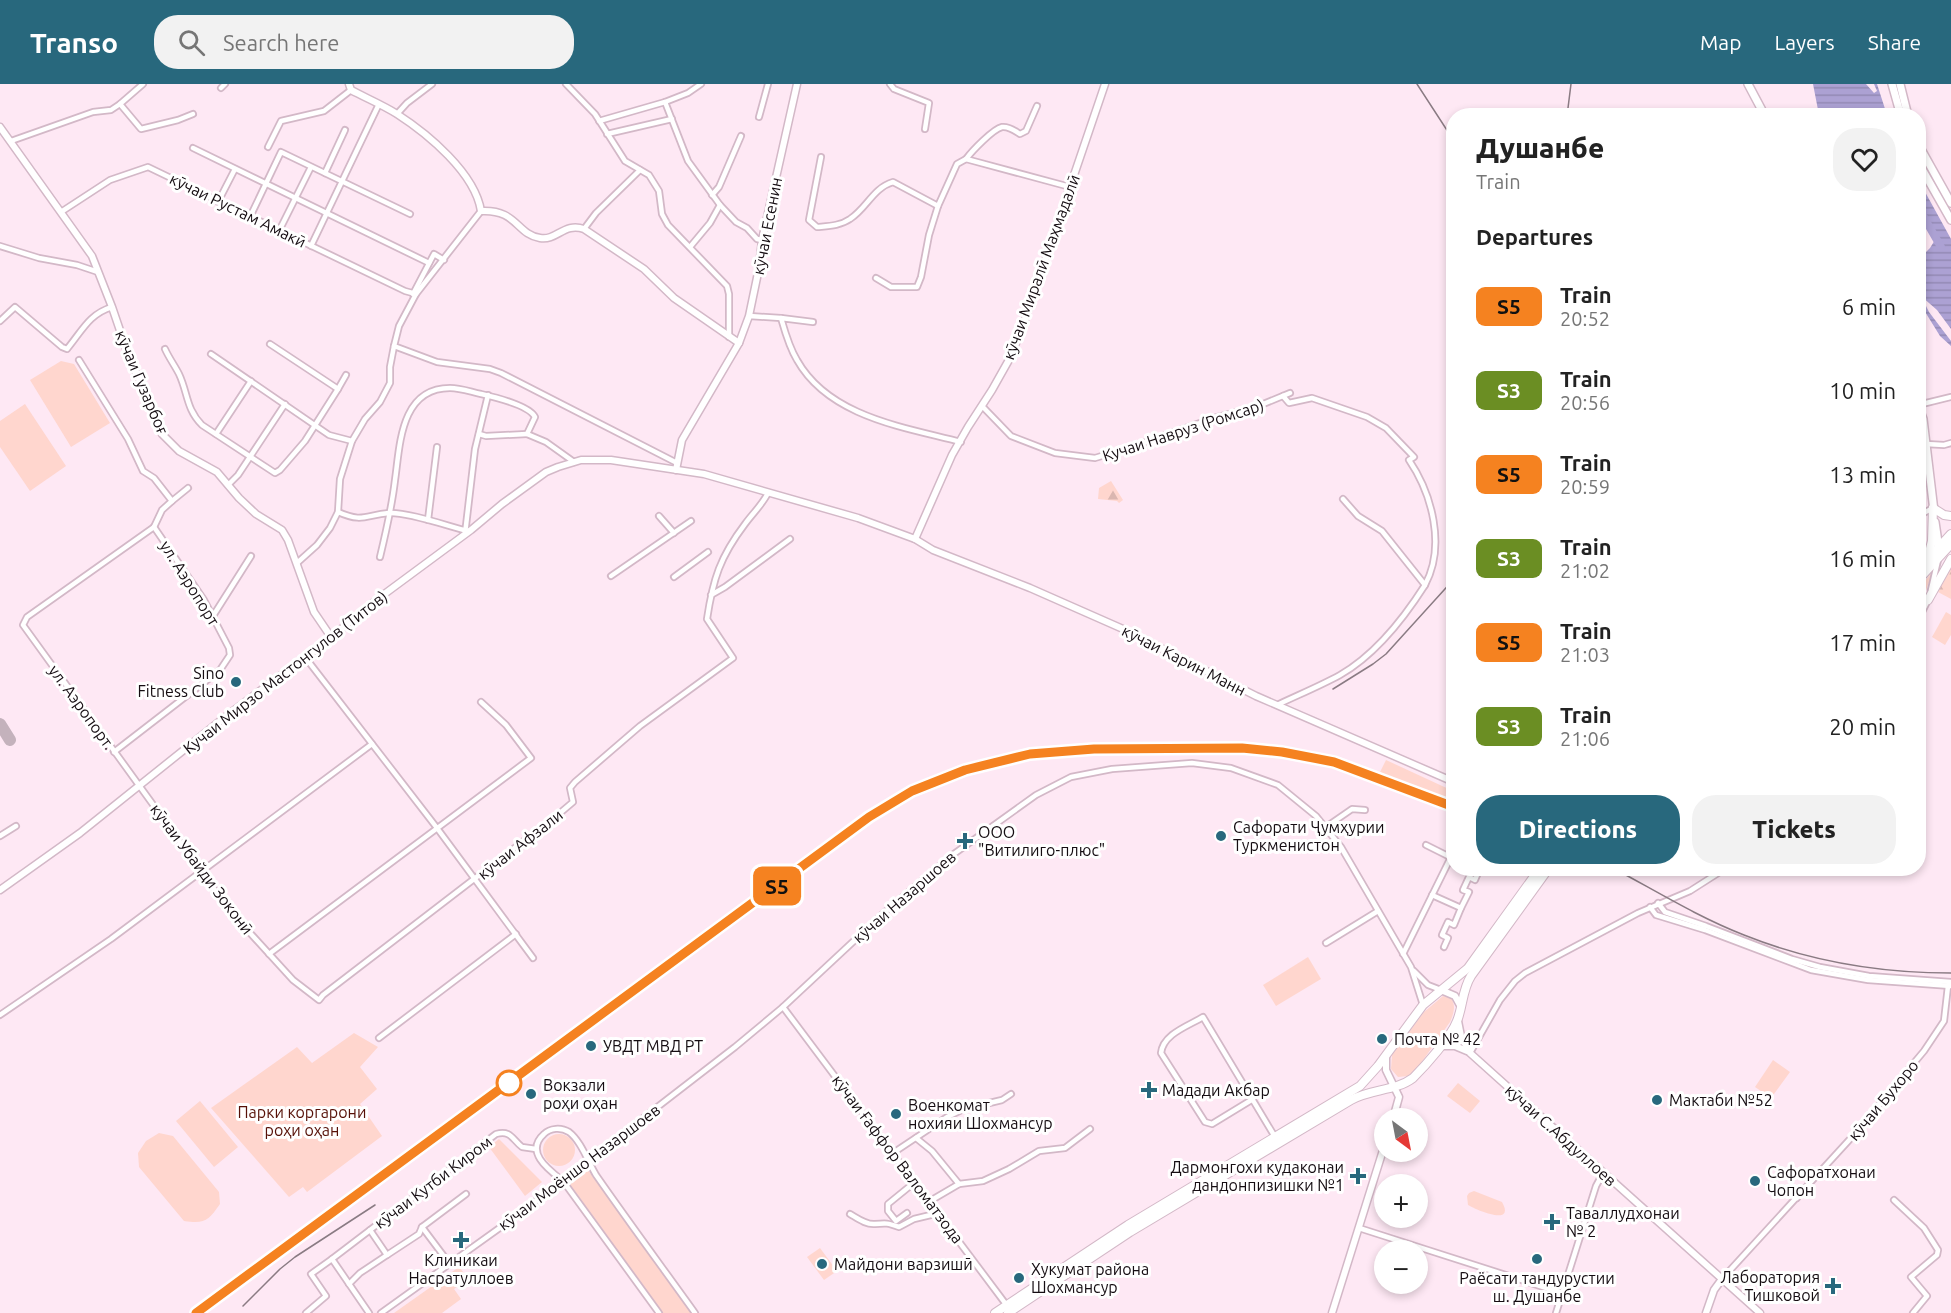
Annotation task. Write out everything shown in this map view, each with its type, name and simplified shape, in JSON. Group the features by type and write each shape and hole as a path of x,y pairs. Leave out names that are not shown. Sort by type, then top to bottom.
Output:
{"highway":[{"path":"1934,508 1944,515 1951,516"},
{"path":"1928,560 1934,508"},
{"path":"1928,560 1951,534"},
{"path":"1926,571 1951,544"},
{"path":"1928,600 1951,559"},
{"path":"996,1313 1010,1311 1120,1234 1277,1140 1356,1089 1386,1055 1423,1005 1471,964 1534,876"},
{"path":"1277,1140 1294,1134 1356,1097 1405,1083 1413,1078 1457,1020 1468,980 1544,876"}],"main road":[{"path":"1748,84 1761,108"},
{"path":"1892,84 1898,108"},
{"path":"1900,84 1906,108"},
{"path":"1926,158 1951,203"},
{"path":"1926,176 1951,220"},
{"path":"1926,444 1939,548 1938,558"}],"street":[{"path":"11,141 93,112 111,110 143,84"},
{"path":"397,114 407,103 432,84"},
{"path":"568,86 576,84"},
{"path":"599,121 665,102 688,93 701,84"},
{"path":"759,117 768,84"},
{"name":"кӯчаи Есенин","path":"677,466 682,440 739,343 749,316 758,277 762,240 797,84"},
{"path":"890,84 894,88 929,103 925,129"},
{"name":"кӯчаи Миралӣ Маҳмадалӣ","path":"915,539 952,455 1010,358 1105,84"},
{"path":"568,86 587,104 625,161 649,175 659,191 662,214 668,225 727,286 729,337"},
{"path":"268,147 281,121 324,111 350,87 397,114 453,160 473,187 481,211"},
{"path":"665,102 688,161 720,205 736,222 747,228 757,239 762,240"},
{"path":"120,104 141,129 193,114"},
{"path":"311,246 379,105"},
{"path":"876,278 891,287 917,287 938,206 957,164 966,159 999,128 1006,126 1020,134 1026,131 1037,106"},
{"path":"607,134 672,119"},
{"name":"кӯчаи Гузарбоғ","path":"0,128 87,248 162,434 179,451 217,472 256,514 282,530 297,563 314,612 331,637"},
{"path":"325,173 345,130"},
{"path":"712,195 719,187 741,136"},
{"path":"193,148 429,263"},
{"path":"250,217 281,152 410,214"},
{"path":"821,157 809,220 817,227 835,225 850,219 882,186 893,182 938,206"},
{"path":"966,159 1070,187"},
{"name":"кӯчаи Рустам Амакӣ","path":"61,212 110,180 148,167 415,294"},
{"path":"279,231 311,167"},
{"path":"218,201 235,169"},
{"path":"584,229 596,213 640,170"},
{"path":"690,247 710,223 720,205"},
{"path":"415,294 481,211 494,210 540,238 548,238 568,227 576,226 584,229 644,269 675,297 739,343"},
{"path":"0,246 98,272"},
{"path":"297,563 317,545 338,513 340,479 352,441 365,419 380,402 390,383 390,367 399,326 434,254 444,260"},
{"path":"0,321 15,306 67,349 90,318 112,307"},
{"path":"749,316 813,322"},
{"path":"781,318 797,362 819,388 844,406 888,423 961,442"},
{"path":"270,344 338,389"},
{"path":"394,346 437,362 490,369 501,373 656,452 677,466"},
{"path":"165,350 179,374 192,412 202,425 272,472 278,472 305,441 346,375"},
{"path":"211,354 329,435 352,441"},
{"path":"79,360 128,439 143,471 154,478 172,501"},
{"path":"216,434 251,381"},
{"path":"381,557 390,513 399,441 408,414 424,395 448,388 488,395 532,412 534,420 527,434"},
{"name":"Кучаи Навруз (Ромсар)","path":"982,406 1011,436 1055,453 1095,458 1217,417 1256,407 1290,393"},
{"path":"338,513 359,519 370,515 390,513 428,520 465,532 475,449 488,395"},
{"path":"1277,705 1342,674 1366,654 1408,612 1430,576 1435,533 1429,500 1420,476 1409,460 1414,457 1386,428 1367,417 1312,398 1289,403 1283,396"},
{"path":"1926,404 1951,397"},
{"path":"228,485 238,475 285,404"},
{"path":"479,434 486,436 527,434 546,442 574,462"},
{"path":"1926,444 1939,446 1951,443"},
{"path":"428,520 437,447"},
{"name":"Кучаи Мирзо Мастонгулов (Титов)","path":"0,890 80,833 225,717 546,472 574,462 611,460 677,466 768,493"},
{"path":"154,527 162,510 188,488"},
{"path":"711,595 722,560 768,493"},
{"name":"кӯчаи Карин Манн","path":"768,493 858,518 915,539 933,550 1030,588 1123,629 1277,705 1446,779"},
{"path":"1343,499 1358,516 1383,531 1425,585"},
{"path":"1926,512 1934,508"},
{"path":"659,516 674,533"},
{"path":"611,576 691,521"},
{"name":"ул. Аэропорт","path":"25,628 24,622 27,617 154,527 204,600 229,648 230,655 220,670 114,752"},
{"path":"711,595 790,539"},
{"path":"674,577 708,552"},
{"path":"213,616 251,556"},
{"path":"1926,604 1938,558"},
{"name":"кӯчаи Афзали","path":"319,1000 573,802 570,788 591,768 640,726 733,658 707,619 711,595"},
{"name":"ул. Аэропорт.","path":"25,628 139,786"},
{"path":"305,657 437,828 533,958"},
{"path":"268,954 531,758 506,725 481,702"},
{"path":"0,1015 111,939 372,744"},
{"name":"кӯчаи Назаршоев","path":"772,1016 886,911 938,867 1047,788 1071,777 1112,770 1183,763 1205,763 1231,768 1278,785 1300,801 1341,847 1411,967 1428,985 1441,990"},
{"name":"кӯчаи Убайди Зоконӣ","path":"139,786 230,911 293,980 319,1000"},
{"path":"1326,828 1352,809 1365,810"},
{"path":"0,836 16,826"},
{"path":"1426,845 1446,854"},
{"path":"1402,954 1446,866"},
{"path":"1444,947 1448,938 1442,935 1448,922 1454,925 1469,892 1463,890 1469,877 1475,880 1477,876"},
{"path":"1439,1046 1455,1046 1470,1053 1500,1000 1519,978 1650,907 1690,891 1713,876"},
{"path":"1432,895 1461,908"},
{"path":"1658,903 1661,910 1667,913 1813,966 1950,985"},
{"path":"1650,907 1656,915 1811,970 1868,980 1950,985"},
{"path":"1326,943 1378,911"},
{"path":"379,1038 516,934"},
{"name":"кӯчаи Назаршоев","path":"1411,967 1423,1005"},
{"name":"кӯчаи Бухоро","path":"1706,1313 1714,1290 1722,1280 1864,1123 1938,1032 1945,1018 1950,985"},
{"path":"1441,990 1455,996 1461,1008"},
{"name":"кӯчаи Ғаффор Валоматзода","path":"783,1007 1010,1311"},
{"name":"кӯчаи Моёншо Назаршоев","path":"381,1313 563,1181 772,1016"},
{"path":"1253,1099 1212,1124 1205,1122 1161,1053 1167,1038 1203,1017 1253,1099 1277,1140"},
{"name":"кӯчаи С.Абдуллоев","path":"1457,1020 1461,1036 1470,1053 1760,1313"},
{"path":"1386,1055 1385,1068 1399,1100 1396,1108"},
{"path":"893,1153 947,1117 964,1109 1002,1101 1011,1095"},
{"path":"659,1313 563,1181 544,1166 538,1158 536,1149 545,1133 553,1129 562,1129 571,1133 587,1162 695,1313"},
{"path":"930,1201 958,1184 983,1181 1039,1151 1065,1148 1090,1129"},
{"name":"кӯчаи Кутби Киром","path":"306,1313 326,1296 311,1274 496,1134 509,1133 522,1147 536,1149"},
{"path":"916,1138 932,1151 958,1184"},
{"path":"1332,1313 1379,1162"},
{"path":"1556,1313 1596,1186 1603,1173"},
{"path":"907,1213 896,1221 888,1211 888,1204 915,1182"},
{"path":"1788,1190 1797,1198"},
{"path":"349,1284 360,1273 418,1234 422,1227 466,1194"},
{"path":"1894,1200 1924,1228 1938,1251 1911,1277 1927,1296 1913,1313"},
{"path":"850,1214 865,1222 875,1224 882,1221 899,1227 914,1219 939,1213"},
{"path":"422,1227 449,1263"},
{"path":"1359,1228 1562,1293"},
{"path":"370,1230 387,1255"},
{"path":"332,1258 369,1313"}],"green space":[{"path":"61,361 74,364 110,423 71,447 30,380"},
{"path":"25,404 66,466 30,491 0,447 0,421"},
{"path":"1111,481 1123,500 1119,503 1098,499 1099,488"},
{"path":"1951,568 1951,599 1938,592"},
{"path":"1933,571 1926,590 1926,580"},
{"path":"1946,612 1951,615 1951,635 1945,645 1932,637"},
{"path":"1386,760 1446,788 1446,799 1379,774"},
{"path":"1308,957 1321,979 1276,1006 1263,985"},
{"path":"1443,996 1451,998 1454,1003 1450,1022 1414,1073 1398,1077 1391,1069 1392,1055 1424,1012"},
{"name":"Парки коргарони роҳи оҳан","path":"354,1033 378,1047 360,1067 377,1089 360,1104 382,1136 307,1192 303,1187 289,1197 211,1108 297,1047 312,1063"},
{"path":"1773,1060 1790,1072 1771,1098 1755,1087"},
{"path":"1458,1083 1480,1101 1470,1113 1447,1096"},
{"path":"200,1101 238,1147 214,1167 176,1121"},
{"path":"159,1133 173,1136 219,1192 220,1204 205,1220 184,1221 139,1167 138,1153 146,1141"},
{"path":"559,1134 570,1139 575,1150 570,1161 559,1166 548,1161 543,1150 548,1139"},
{"path":"499,1139 542,1182 525,1196 489,1147"},
{"path":"588,1170 691,1313 663,1313 569,1183"},
{"path":"1474,1191 1502,1202 1504,1214 1493,1215 1468,1205 1467,1196"},
{"name":"Майдони варзишӣ","path":"820,1248 837,1271 824,1280 807,1257"},
{"path":"459,1267 468,1278 454,1289 461,1299 442,1313 394,1313"}],"shaded area":[{"path":"1813,84 1866,84 1874,93 1877,91 1874,84 1877,84 1885,108 1818,108"},
{"path":"1926,194 1951,239 1951,329 1937,310 1926,300 1926,252 1938,235 1926,220"},
{"path":"1926,306 1951,341 1951,346 1940,336 1926,313"}],"waterway":[{"path":"1926,221 1941,247"}],"taxiway":[{"path":"0,724 10,740"}],"railway":[{"path":"1417,84 1446,129"},
{"path":"1568,108 1571,84"},
{"path":"1333,689 1386,654 1446,588"},
{"path":"196,1313 869,817 912,791 965,770 1031,754 1094,749 1242,748 1282,752 1334,762 1446,804"},
{"path":"1628,876 1710,920 1744,935 1794,952 1872,968 1951,973"},
{"path":"243,1306 295,1257 375,1205"}],"train":[{"name":"S5","path":"196,1313 869,817 912,791 939,779 994,762 1030,754 1094,749 1242,748 1303,755 1334,762 1446,804"}],"place":[{"name":"Sino Fitness Club","path":"236,682"},
{"name":"Сафорати Ҷумҳурии Туркменистон","path":"1221,836"},
{"name":"ООО \"Витилиго-плюс\"","path":"965,841"},
{"name":"Почта № 42","path":"1382,1039"},
{"name":"УВДТ МВД РТ","path":"591,1046"},
{"name":"Мадади Акбар","path":"1149,1090"},
{"name":"Вокзали роҳи оҳан","path":"531,1094"},
{"name":"Мактаби №52","path":"1657,1100"},
{"name":"Военкомат нохияи Шохмансур","path":"896,1114"},
{"name":"Дармонгохи кудаконаи дандонпизишки №1","path":"1358,1176"},
{"name":"Сафоратхонаи Чопон","path":"1755,1181"},
{"name":"Таваллудхонаи № 2","path":"1552,1222"},
{"name":"Клиникаи Насратуллоев","path":"461,1240"},
{"name":"Раёсати тандурустии ш. Душанбе","path":"1537,1259"},
{"name":"Майдони варзишӣ","path":"822,1264"},
{"name":"Хукумат района Шохмансур","path":"1019,1278"},
{"name":"Лаборатория Тишковой","path":"1833,1286"}]}
